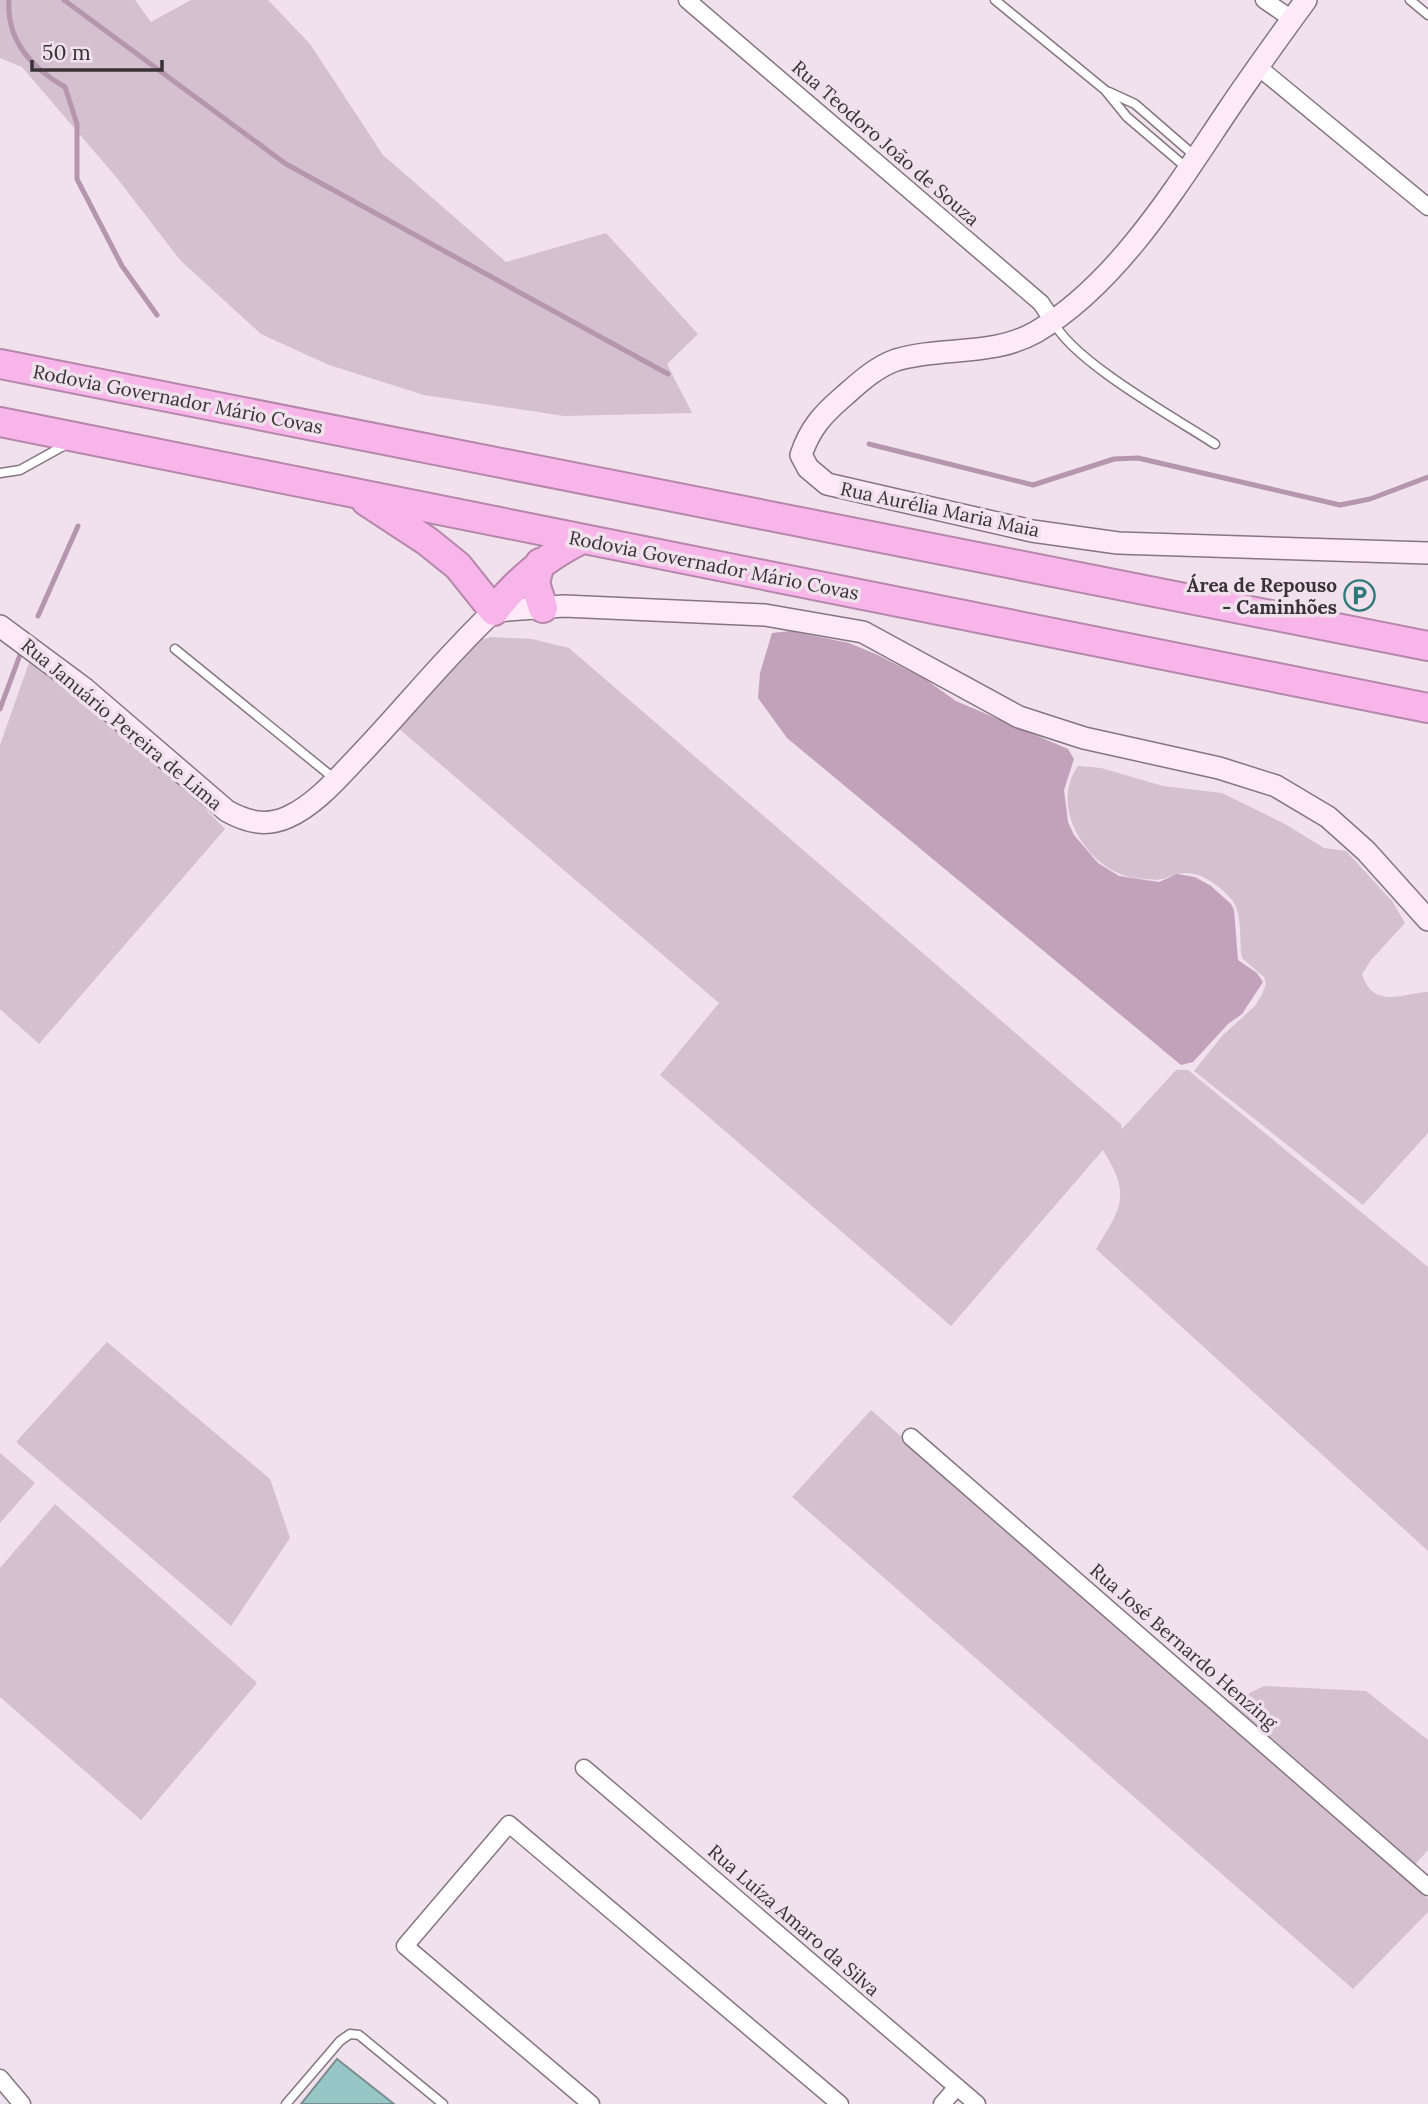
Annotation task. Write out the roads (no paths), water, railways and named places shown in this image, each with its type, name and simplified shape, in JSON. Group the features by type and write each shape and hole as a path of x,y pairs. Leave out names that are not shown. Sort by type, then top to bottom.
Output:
{"highway":[{"path":"0,350 90,382"},
{"name":"Rodovia Governador Mário Covas","path":"0,364 1428,646"},
{"name":"Rodovia Governador Mário Covas","path":"0,422 1428,708"},
{"path":"355,494 428,541 458,566 494,611 508,593 540,563 582,539"},
{"path":"540,563 535,583 543,608"}],"street":[{"name":"Rua Teodoro João de Souza","path":"687,0 1041,303 1053,321"},
{"path":"1264,0 1292,19"},
{"name":"Rua Aurélia Maria Maia","path":"1306,0 1257,66 1192,163 1122,256 1053,321 1019,341 999,347 913,356 873,372 820,416 809,432 801,455 808,468 827,484 869,496 1032,531 1118,543 1428,553"},
{"path":"1257,66 1428,207"},
{"path":"494,611 543,608 765,615 863,632 1019,717 1084,738 1219,768 1276,786 1328,817 1366,851 1428,920"},
{"name":"Rua Januário Pereira de Lima","path":"0,626 85,689 145,738 203,793 239,818 268,823 289,817 336,780 494,611"},
{"name":"Rua José Bernardo Henzing","path":"911,1437 1428,1887"},
{"name":"Rua Luíza Amaro da Silva","path":"584,1768 976,2104"},
{"path":"591,2104 405,1945 509,1824 840,2104"},
{"path":"0,2078 22,2104"},
{"path":"942,2104 957,2087"}],"lane":[{"path":"995,0 1105,90 1127,117 1192,163"},
{"path":"1410,0 1428,15"},
{"path":"1105,90 1135,104 1192,163"},
{"path":"1053,321 1060,335 1115,378 1215,444"},
{"path":"0,472 20,470 79,438"},
{"path":"175,649 336,780"},
{"path":"286,2104 340,2040 350,2034 359,2035 443,2104"}],"waterway":[{"path":"9,0 12,28 23,52 42,71 65,87 77,124 77,179 122,266 157,315"},
{"path":"64,0 286,164 668,374"},
{"path":"869,444 1033,485 1114,459 1138,458 1340,505 1370,499 1428,477"},
{"path":"38,616 78,526"},
{"path":"0,709 20,655"}],"place":[{"name":"Área de Repouso - Caminhões","path":"1360,596"}]}
